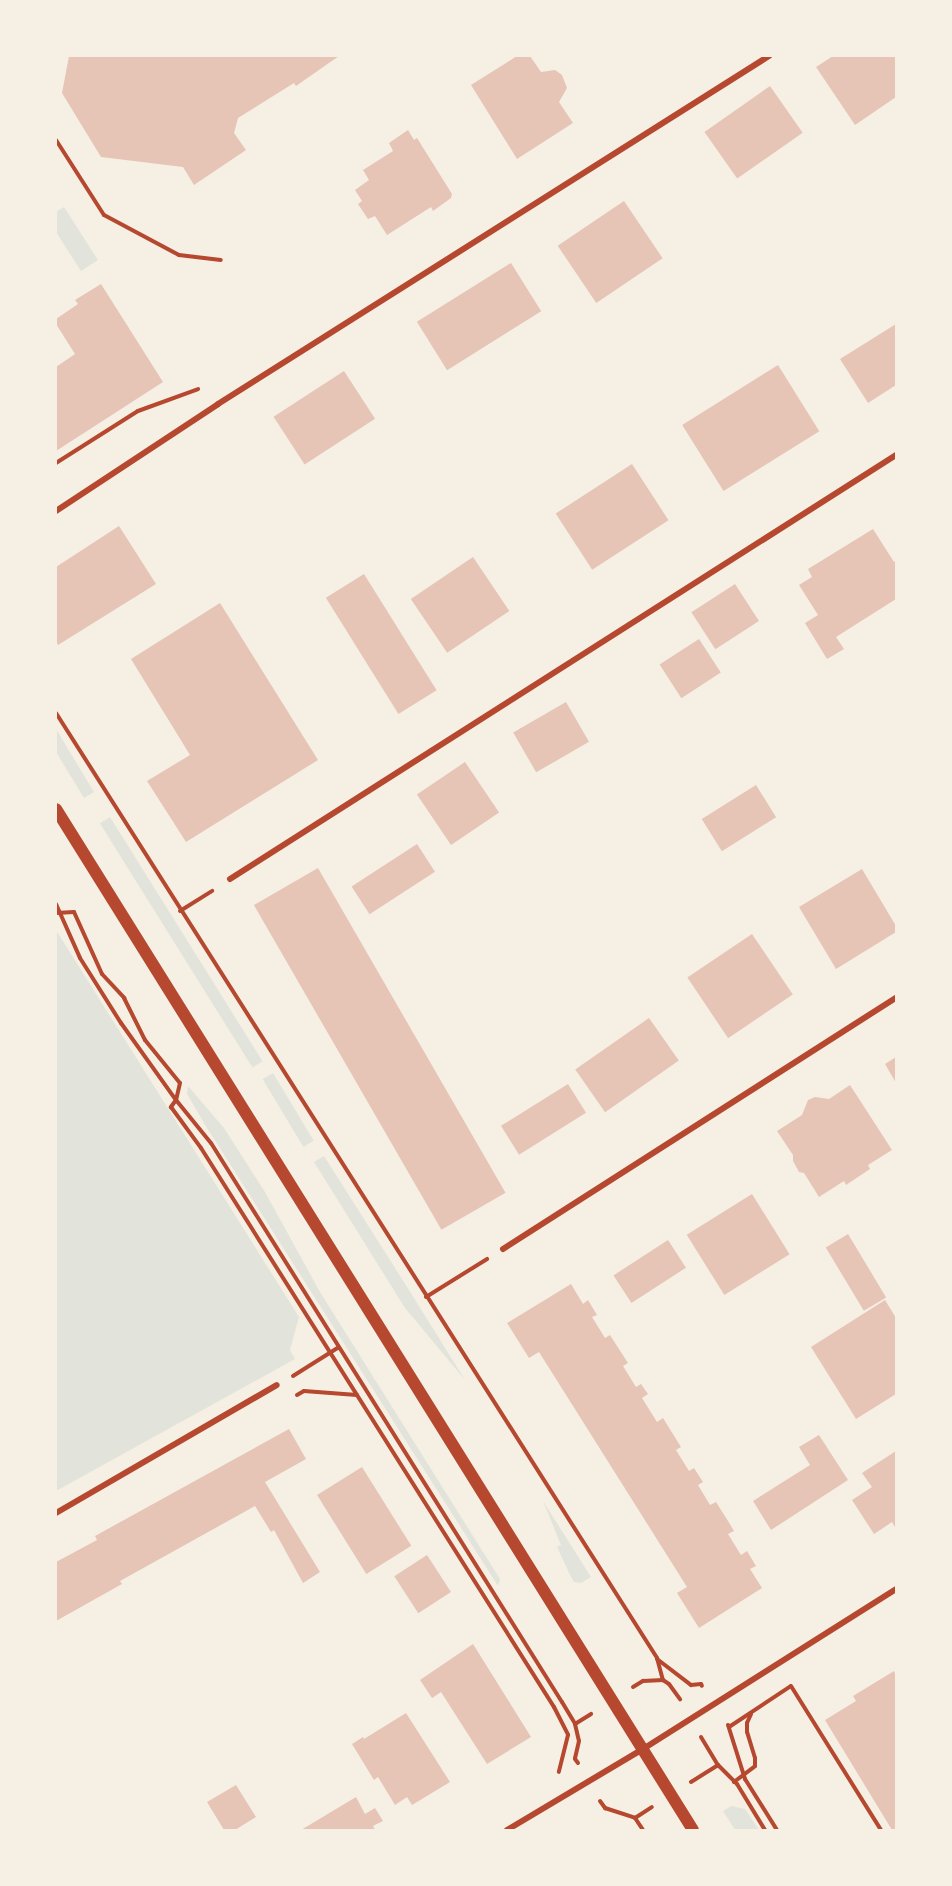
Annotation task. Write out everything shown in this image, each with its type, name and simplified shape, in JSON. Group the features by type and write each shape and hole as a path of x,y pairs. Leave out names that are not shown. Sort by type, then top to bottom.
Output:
{"main road":[{"path":"56,809 693,1830"}],"street":[{"path":"56,511 376,304 769,56"},
{"path":"230,879 897,455"},
{"path":"503,1249 897,998"},
{"path":"56,1513 277,1385"},
{"path":"507,1830 643,1749 897,1589"}],"path":[{"path":"56,140 104,214 179,255 221,260"},
{"path":"56,463 138,411 172,397 200,389"},
{"path":"56,713 657,1658 663,1680"},
{"path":"180,911 230,879"},
{"path":"56,904 92,977 121,1023 176,1100 212,1143 571,1717 579,1741 575,1759 605,1808 635,1818 643,1830"},
{"path":"58,912 74,912 102,974 124,998 145,1040 180,1083 176,1100 171,1107 201,1148 554,1707 568,1736 562,1766 557,1774"},
{"path":"426,1297 503,1249"},
{"path":"277,1385 339,1347"},
{"path":"657,1658 692,1685 701,1684 715,1704 729,1727 743,1776 777,1830"},
{"path":"729,1727 791,1686 881,1830"},
{"path":"734,1782 755,1766 747,1723 766,1693"},
{"path":"718,1765 734,1782 765,1830"}],"shaded area":[{"path":"64,207 98,260 81,271 56,232 56,212"},
{"path":"56,729 94,792 84,798 56,752"},
{"path":"110,817 263,1061 252,1068 100,823"},
{"path":"56,930 299,1317 290,1350 295,1359 56,1491"},
{"path":"273,1073 314,1141 303,1147 263,1079"},
{"path":"188,1086 224,1128 265,1192 320,1292 500,1579 498,1586 207,1128 187,1094"},
{"path":"324,1156 465,1380 405,1308 314,1162"},
{"path":"543,1501 591,1577 581,1583 574,1582 557,1547 561,1545"},
{"path":"731,1806 745,1809 759,1830 735,1830 723,1811"}],"building":[{"path":"69,56 339,56 296,86 294,83 238,118 234,133 246,150 194,185 183,167 101,157 62,93"},
{"path":"517,56 530,56 541,72 555,70 562,75 567,88 559,102 573,123 517,159 471,85"},
{"path":"833,56 896,56 896,97 855,125 816,67"},
{"path":"770,86 803,133 737,179 704,132"},
{"path":"408,130 414,140 417,138 452,194 451,198 433,211 431,207 387,235 375,216 368,219 358,204 362,201 355,190 369,180 363,170 393,151 389,143"},
{"path":"624,201 663,258 596,303 558,246"},
{"path":"511,263 541,311 447,370 417,322"},
{"path":"101,284 163,382 56,451 56,367 75,354 56,324 56,319 78,304 75,300"},
{"path":"896,324 896,385 868,403 840,359"},
{"path":"778,365 819,431 724,491 682,425"},
{"path":"344,371 375,419 305,465 274,417"},
{"path":"632,464 668,520 592,570 556,514"},
{"path":"119,526 156,584 58,645 56,641 56,567"},
{"path":"873,529 894,562 896,560 896,599 836,637 844,649 827,659 805,623 818,615 799,585 812,577 808,569"},
{"path":"473,557 509,611 447,653 411,599"},
{"path":"364,574 437,690 398,714 326,598"},
{"path":"735,584 759,621 715,649 691,612"},
{"path":"220,603 318,760 186,842 147,781 190,755 131,659"},
{"path":"699,639 721,673 681,698 660,665"},
{"path":"566,702 589,742 536,772 513,732"},
{"path":"465,762 499,813 451,845 417,794"},
{"path":"756,785 776,817 722,851 702,819"},
{"path":"417,844 435,872 370,914 352,886"},
{"path":"318,868 506,1193 441,1230 254,905"},
{"path":"862,869 896,926 896,932 836,969 799,907"},
{"path":"752,934 793,995 728,1038 687,978"},
{"path":"649,1018 679,1061 605,1112 575,1070"},
{"path":"896,1057 896,1083 885,1064"},
{"path":"568,1084 586,1113 519,1155 501,1126"},
{"path":"850,1085 892,1150 868,1165 870,1169 846,1185 844,1181 819,1197 804,1173 799,1172 793,1161 793,1155 777,1131 802,1115 808,1100 815,1097 829,1099"},
{"path":"752,1194 790,1254 724,1295 687,1235"},
{"path":"848,1234 886,1297 864,1311 826,1247"},
{"path":"668,1240 686,1268 631,1303 613,1275"},
{"path":"571,1284 583,1304 588,1300 597,1315 592,1317 605,1338 610,1335 628,1363 623,1366 636,1387 641,1384 648,1394 642,1398 657,1422 663,1418 681,1447 676,1450 689,1471 694,1468 703,1482 698,1485 710,1505 716,1502 728,1521 734,1531 728,1534 741,1555 747,1551 756,1566 750,1569 762,1588 699,1628 677,1593 687,1587 539,1352 529,1358 507,1323"},
{"path":"885,1300 896,1318 896,1394 856,1419 811,1347"},
{"path":"289,1429 306,1459 265,1482 320,1572 303,1583 274,1530 271,1532 255,1506 120,1581 122,1584 56,1621 56,1562 97,1540 95,1536"},
{"path":"819,1435 848,1480 771,1530 753,1501 810,1465 799,1447"},
{"path":"896,1451 896,1529 892,1522 874,1534 852,1500 872,1487 862,1473"},
{"path":"362,1467 411,1546 366,1574 317,1495"},
{"path":"427,1555 451,1592 418,1613 394,1576"},
{"path":"473,1644 531,1737 487,1764 441,1692 432,1698 420,1680"},
{"path":"894,1671 896,1676 896,1830 892,1830 825,1720 856,1701 853,1696"},
{"path":"406,1713 450,1782 412,1805 407,1797 395,1805 378,1777 374,1780 352,1744"},
{"path":"236,1785 256,1817 235,1830 224,1830 207,1802"},
{"path":"356,1797 365,1814 375,1808 383,1821 373,1826 375,1830 301,1830"}]}
